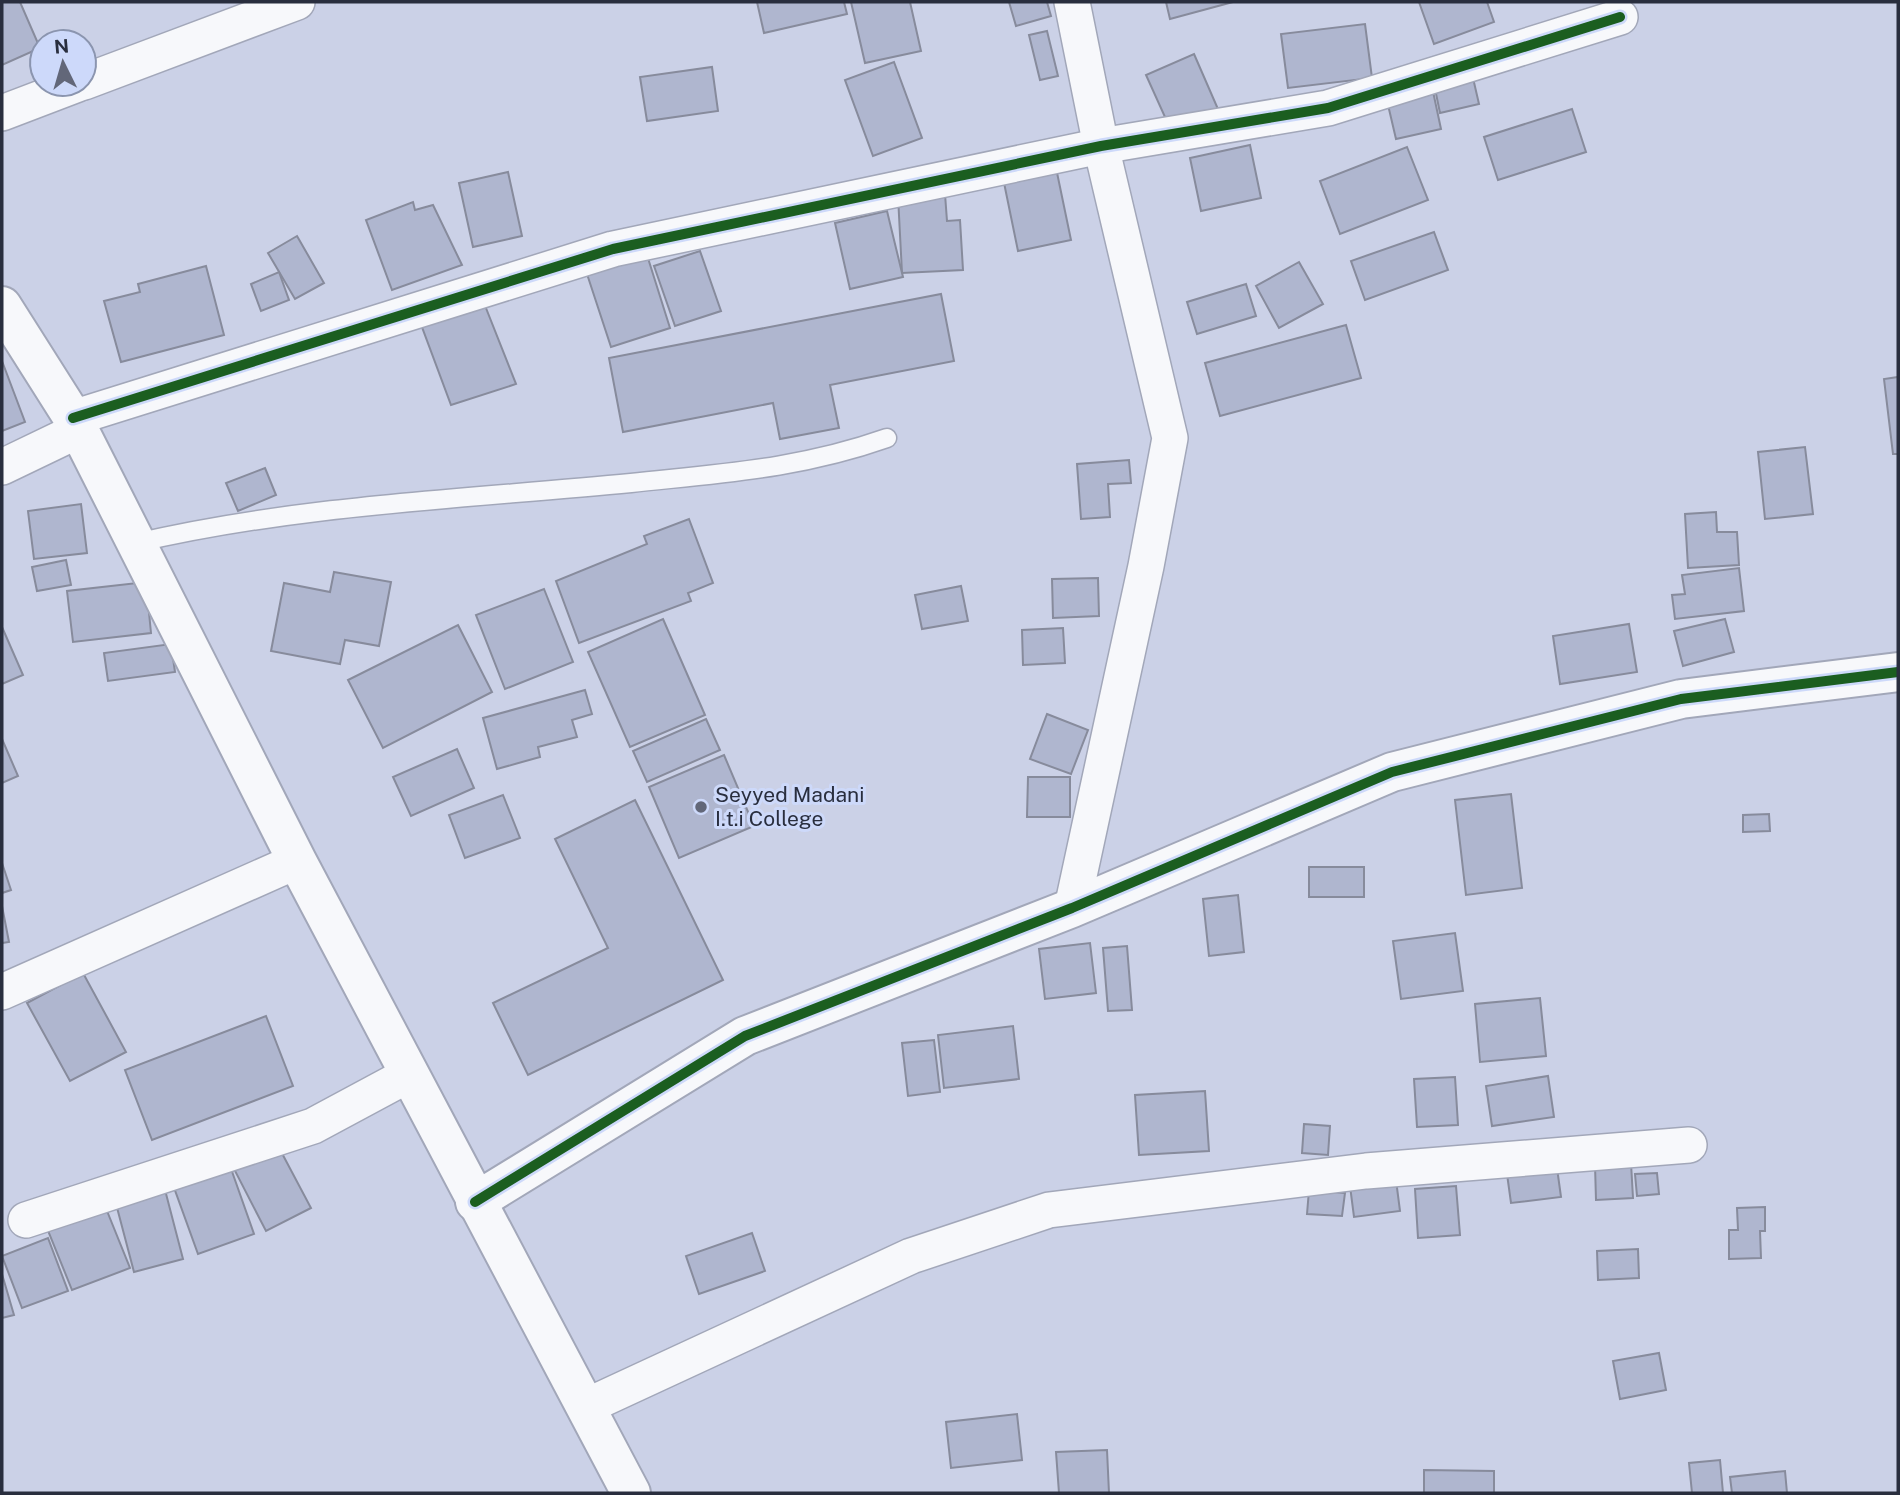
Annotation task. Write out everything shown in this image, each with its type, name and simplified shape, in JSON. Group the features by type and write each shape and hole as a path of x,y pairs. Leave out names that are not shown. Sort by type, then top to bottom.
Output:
{"street":[{"path":"98,77 297,2"},
{"path":"1072,2 1101,146 1170,438 1146,566 1072,908"},
{"path":"2,467 76,424 613,248 1101,146 1328,108 1620,17"},
{"path":"2,113 41,98"},
{"path":"2,306 76,424 296,861 631,1493"},
{"path":"475,1202 745,1037 1072,908 1392,772 1681,699 1898,672"},
{"path":"2,992 296,861"},
{"path":"26,1220 313,1126 408,1075"},
{"path":"585,1407 911,1256 1049,1210 1366,1171 1689,1145"}],"lane":[{"path":"136,543 209,526 381,504 749,472 837,456 887,438"}],"building":[{"path":"2,2 20,2 31,28 28,28 28,53 2,65"},
{"path":"757,2 844,2 847,14 764,33"},
{"path":"851,2 910,2 921,51 865,63"},
{"path":"1009,2 1047,2 1051,16 1016,26"},
{"path":"1166,2 1233,2 1170,19"},
{"path":"1419,2 1487,2 1494,22 1434,44"},
{"path":"1365,24 1372,78 1288,88 1281,34"},
{"path":"1047,31 1058,76 1040,80 1029,35"},
{"path":"1194,54 1221,116 1174,137 1146,75"},
{"path":"894,62 922,138 873,156 845,80"},
{"path":"1470,65 1479,104 1440,113 1432,74"},
{"path":"712,67 718,111 647,121 640,77"},
{"path":"1431,82 1441,129 1396,139 1385,92"},
{"path":"1572,109 1586,152 1498,180 1484,137"},
{"path":"1250,145 1261,198 1201,211 1190,158"},
{"path":"1407,147 1428,200 1340,234 1320,181"},
{"path":"1055,163 1071,240 1018,251 1002,173"},
{"path":"508,172 522,236 473,247 459,183"},
{"path":"945,194 947,221 960,220 963,270 902,273 898,196"},
{"path":"413,202 415,210 433,205 462,265 392,290 366,220"},
{"path":"887,211 903,277 850,289 835,223"},
{"path":"1434,232 1448,270 1365,300 1351,261"},
{"path":"297,236 324,283 295,299 268,253"},
{"path":"700,251 721,311 675,326 654,266"},
{"path":"647,255 670,328 611,347 587,274"},
{"path":"1299,262 1323,304 1279,328 1256,286"},
{"path":"206,266 224,335 121,362 104,301 140,292 138,284"},
{"path":"279,272 289,300 261,311 251,284"},
{"path":"1246,284 1256,316 1197,334 1187,302"},
{"path":"941,294 954,361 830,385 839,428 780,439 773,403 623,432 609,358"},
{"path":"482,298 516,384 451,405 419,319"},
{"path":"1346,325 1361,378 1220,416 1205,363"},
{"path":"2,361 25,422 2,431"},
{"path":"1898,377 1898,454 1893,454 1884,379"},
{"path":"1805,447 1813,514 1765,519 1758,452"},
{"path":"1129,460 1131,483 1108,484 1110,517 1081,519 1077,464"},
{"path":"265,468 276,495 238,511 226,483"},
{"path":"81,504 87,553 34,559 28,511"},
{"path":"1716,512 1717,532 1737,532 1739,565 1688,568 1685,514"},
{"path":"689,519 713,583 688,593 691,601 579,643 556,581 647,544 644,536"},
{"path":"66,560 71,585 37,591 32,567"},
{"path":"1739,568 1744,611 1675,619 1672,595 1685,594 1682,575"},
{"path":"334,572 391,582 379,646 345,640 340,664 271,651 284,583 330,592"},
{"path":"1098,578 1099,616 1053,618 1052,579"},
{"path":"146,582 151,633 73,642 67,591"},
{"path":"961,586 968,621 922,629 915,595"},
{"path":"544,589 573,662 505,689 476,615"},
{"path":"663,619 705,715 630,747 588,652"},
{"path":"1725,619 1734,652 1683,666 1674,631"},
{"path":"1629,624 1637,672 1560,684 1553,636"},
{"path":"458,625 492,692 383,748 348,680"},
{"path":"2,627 23,675 2,684"},
{"path":"1063,628 1065,663 1023,665 1022,630"},
{"path":"171,644 175,672 108,681 104,653"},
{"path":"585,690 592,714 572,720 577,737 538,747 540,757 497,769 483,718"},
{"path":"1047,714 1088,730 1071,774 1030,759"},
{"path":"706,719 720,750 647,782 633,751"},
{"path":"2,739 18,776 2,783"},
{"path":"457,749 474,788 411,816 393,777"},
{"name":"Seyyed Madani I.t.i College","path":"724,755 754,826 679,858 649,787"},
{"path":"1028,777 1070,777 1070,817 1027,817"},
{"path":"1511,794 1522,888 1466,895 1455,800"},
{"path":"503,795 520,838 465,858 449,815"},
{"path":"635,800 723,980 528,1075 493,1003 608,948 555,839"},
{"path":"1769,814 1770,831 1743,832 1743,815"},
{"path":"2,863 11,890 2,893"},
{"path":"1309,867 1364,867 1364,897 1309,897"},
{"path":"1238,895 1244,952 1209,956 1203,899"},
{"path":"2,906 9,942 2,943"},
{"path":"1455,933 1463,991 1401,999 1393,941"},
{"path":"1090,943 1096,993 1045,999 1039,949"},
{"path":"1127,946 1132,1010 1108,1011 1103,948"},
{"path":"83,973 126,1052 70,1081 27,1003"},
{"path":"1540,998 1546,1056 1480,1062 1475,1004"},
{"path":"266,1016 293,1086 152,1140 125,1070"},
{"path":"1013,1026 1019,1079 944,1088 938,1035"},
{"path":"934,1040 940,1092 908,1096 902,1043"},
{"path":"1548,1076 1554,1117 1492,1126 1486,1086"},
{"path":"1455,1077 1458,1125 1417,1127 1414,1079"},
{"path":"1205,1091 1209,1151 1139,1155 1135,1095"},
{"path":"1304,1124 1330,1126 1328,1155 1302,1153"},
{"path":"276,1142 311,1208 266,1231 232,1165"},
{"path":"229,1163 254,1234 198,1254 172,1182"},
{"path":"1631,1163 1633,1198 1596,1200 1595,1165"},
{"path":"1557,1168 1561,1197 1511,1203 1507,1174"},
{"path":"1657,1173 1659,1194 1637,1196 1635,1174"},
{"path":"1396,1180 1400,1211 1354,1217 1350,1186"},
{"path":"164,1186 183,1259 134,1272 115,1200"},
{"path":"1456,1186 1460,1235 1418,1238 1415,1189"},
{"path":"1309,1190 1345,1193 1342,1216 1307,1214"},
{"path":"105,1206 130,1268 72,1290 47,1228"},
{"path":"1765,1207 1765,1231 1760,1231 1761,1258 1729,1259 1729,1230 1738,1230 1737,1208"},
{"path":"752,1233 765,1271 699,1294 686,1256"},
{"path":"48,1238 68,1291 22,1308 2,1256"},
{"path":"1638,1249 1639,1278 1598,1280 1597,1251"},
{"path":"2,1274 14,1315 2,1318"},
{"path":"1659,1353 1666,1390 1620,1399 1613,1361"},
{"path":"1017,1414 1022,1460 951,1468 946,1422"},
{"path":"1107,1450 1109,1493 1059,1493 1056,1452"},
{"path":"1720,1460 1723,1493 1692,1493 1689,1463"},
{"path":"1424,1470 1494,1471 1494,1493 1424,1493"},
{"path":"1785,1471 1787,1493 1732,1493 1730,1477"}],"cycle path":[{"path":"73,418 613,249 1101,146 1328,108 1620,17"},
{"path":"475,1202 745,1036 1072,908 1392,772 1681,699 1898,672"}],"place":[{"name":"Seyyed Madani I.t.i College","path":"701,807"}]}
